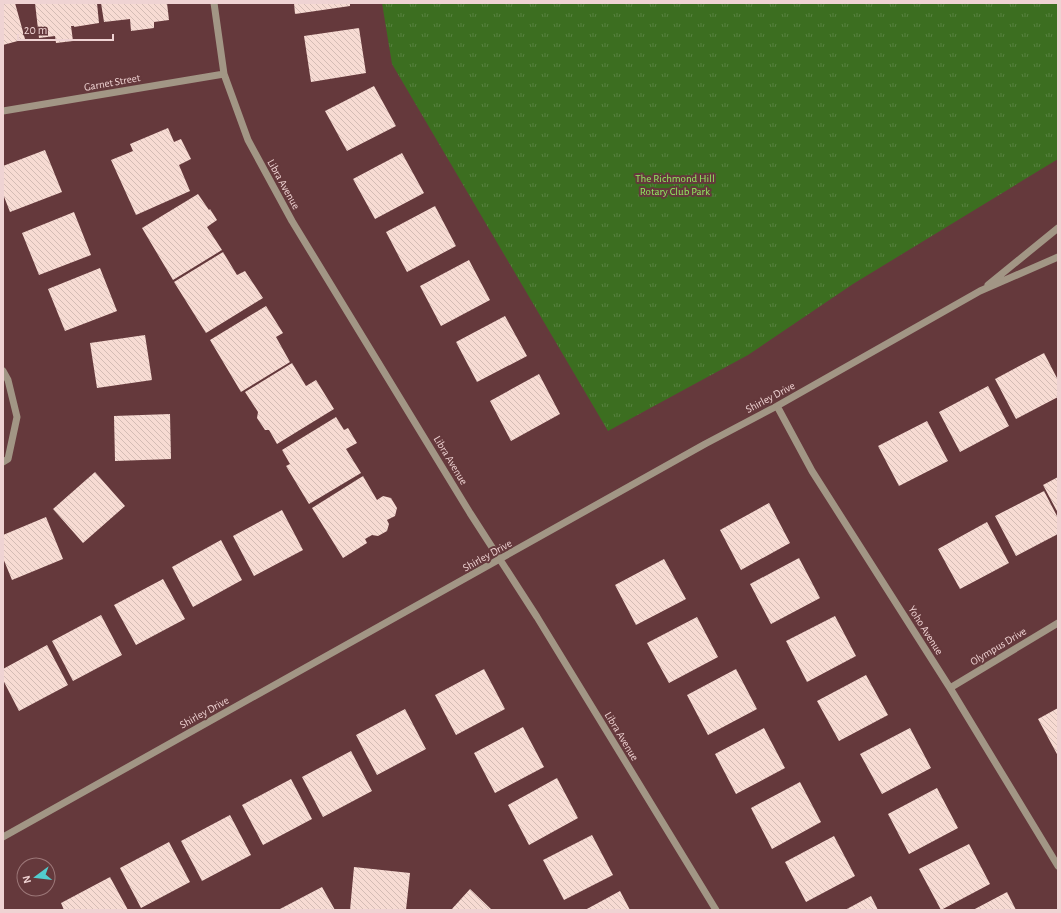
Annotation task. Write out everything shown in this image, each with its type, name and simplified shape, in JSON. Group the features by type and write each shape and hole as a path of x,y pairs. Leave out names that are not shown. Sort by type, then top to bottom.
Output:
{"street":[{"name":"Libra Avenue","path":"214,3 224,74 248,140 292,221 716,910"},
{"name":"Garnet Street","path":"3,111 224,74"},
{"name":"Shirley Drive","path":"980,291 1058,228"},
{"name":"Shirley Drive","path":"3,836 706,444 777,406 980,291 1058,257"},
{"path":"3,371 8,380 17,417 8,459 3,462"},
{"name":"Yoho Avenue","path":"777,406 812,471 950,688 1058,866"},
{"name":"Olympus Drive","path":"950,688 1058,623"}],"green space":[{"name":"The Richmond Hill Rotary Club Park","path":"382,3 1058,3 1058,159 853,284 748,355 608,431 392,64"}],"building":[{"path":"3,3 15,3 25,39 3,45"},
{"path":"35,3 97,3 99,23 74,27 71,26 73,41 56,43 55,36 39,38"},
{"path":"101,3 167,3 169,20 154,22 154,28 131,31 130,19 104,22"},
{"path":"294,3 350,3 350,6 295,14"},
{"path":"359,28 366,73 311,82 304,36"},
{"path":"374,86 396,126 347,151 325,111"},
{"path":"168,128 174,142 181,139 191,159 179,165 190,191 136,215 111,160 133,151 130,144"},
{"path":"45,150 62,192 10,212 3,194 3,166"},
{"path":"402,153 424,193 375,219 353,179"},
{"path":"198,194 217,220 207,227 222,250 173,280 142,228"},
{"path":"435,206 456,246 407,272 386,232"},
{"path":"74,212 91,255 39,275 22,233"},
{"path":"223,252 237,275 245,271 263,298 206,333 174,282"},
{"path":"469,260 490,300 441,326 420,286"},
{"path":"100,268 117,311 65,331 48,289"},
{"path":"266,306 283,333 276,337 290,362 241,392 210,340"},
{"path":"505,316 527,356 477,382 456,342"},
{"path":"145,335 152,380 97,388 90,343"},
{"path":"1044,353 1058,380 1058,397 1016,419 995,379"},
{"path":"292,363 306,386 316,380 334,409 277,444 269,430 265,430 257,418 258,412 245,392"},
{"path":"539,374 560,414 511,441 490,401"},
{"path":"988,386 1009,426 960,452 939,412"},
{"path":"170,414 171,459 115,461 114,416"},
{"path":"336,417 344,430 348,428 357,443 346,449 361,473 309,504 286,466 290,464 282,450"},
{"path":"927,421 948,461 899,486 878,446"},
{"path":"95,472 125,506 83,543 53,509"},
{"path":"363,476 377,500 383,496 391,498 397,508 395,516 387,520 389,524 387,531 378,536 372,535 365,539 367,543 343,558 312,508"},
{"path":"1058,477 1058,513 1043,485"},
{"path":"1044,491 1058,518 1058,534 1016,556 995,516"},
{"path":"769,503 790,543 741,570 720,530"},
{"path":"282,510 303,550 254,576 233,536"},
{"path":"46,517 63,559 12,580 3,558 3,535"},
{"path":"987,522 1009,563 960,589 938,549"},
{"path":"221,540 242,580 193,607 172,567"},
{"path":"799,558 820,598 771,624 750,584"},
{"path":"664,559 686,599 636,625 615,585"},
{"path":"163,579 185,619 136,645 114,605"},
{"path":"101,615 122,655 73,681 52,641"},
{"path":"835,616 856,656 807,682 786,641"},
{"path":"697,617 718,657 669,683 647,643"},
{"path":"47,645 68,685 19,711 3,680 3,669"},
{"path":"484,669 505,709 456,735 435,695"},
{"path":"736,669 757,709 708,735 687,695"},
{"path":"866,675 888,715 839,741 817,701"},
{"path":"1058,708 1058,756 1038,719"},
{"path":"405,709 426,749 377,775 356,735"},
{"path":"523,727 544,767 495,793 474,753"},
{"path":"764,728 785,768 736,794 715,754"},
{"path":"910,728 931,768 882,794 860,754"},
{"path":"351,751 372,791 323,817 302,777"},
{"path":"557,778 578,818 529,845 508,805"},
{"path":"291,779 312,819 263,845 242,805"},
{"path":"800,782 821,822 772,849 751,808"},
{"path":"937,788 958,828 909,854 888,814"},
{"path":"230,815 251,855 202,881 181,841"},
{"path":"592,835 613,875 564,900 543,860"},
{"path":"834,836 855,876 806,902 785,862"},
{"path":"169,842 190,882 141,908 120,868"},
{"path":"969,844 990,884 941,910 919,869"},
{"path":"354,867 410,873 406,910 350,910"},
{"path":"110,877 128,910 64,910 61,903"},
{"path":"322,887 335,910 278,910"},
{"path":"470,889 492,910 451,910"},
{"path":"620,891 630,910 585,910"},
{"path":"1007,892 1016,910 973,910"},
{"path":"871,896 878,910 845,910"}]}
